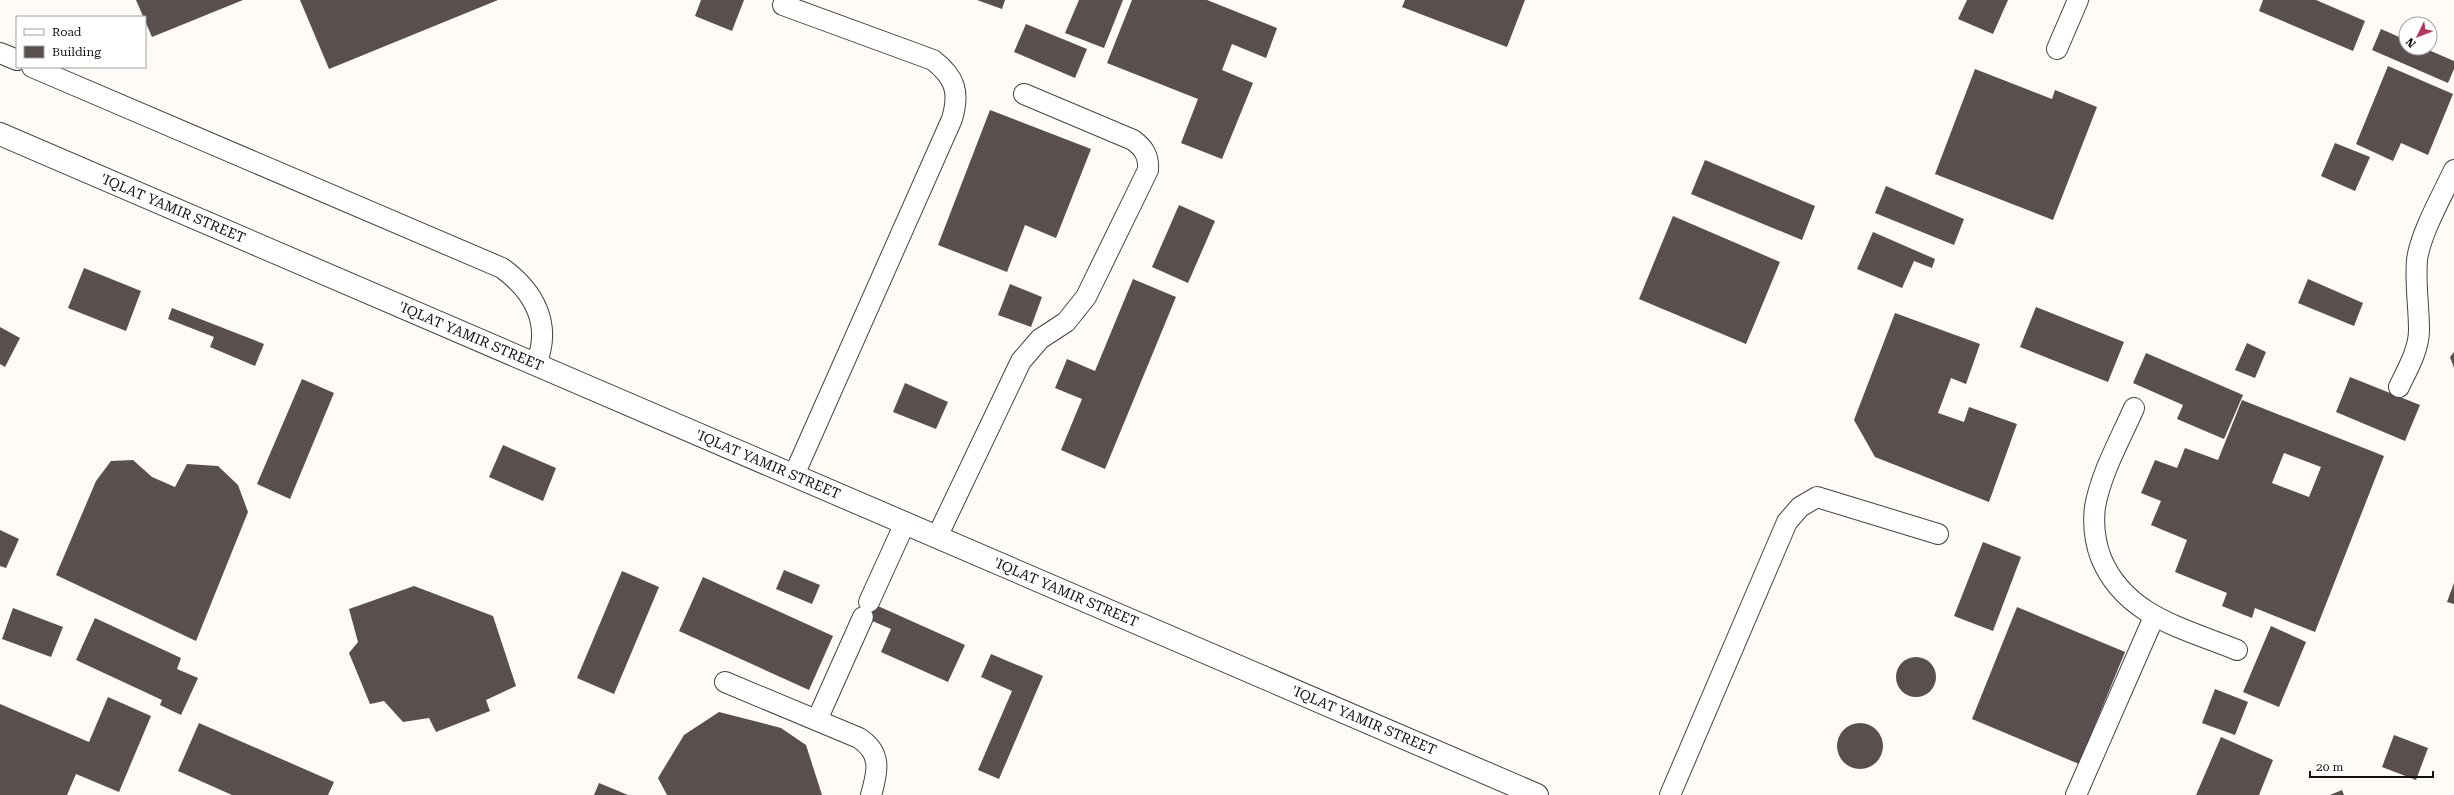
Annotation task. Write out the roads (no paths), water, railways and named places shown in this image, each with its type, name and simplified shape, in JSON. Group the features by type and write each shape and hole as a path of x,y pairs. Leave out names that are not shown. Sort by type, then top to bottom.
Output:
{"street":[{"name":"'IQLAT YAMIR STREET","path":"0,134 905,523 1502,788 1537,795"}],"lane":[{"path":"2058,49 2078,0"},
{"path":"782,5 932,60 946,70 954,86 956,103 952,119 794,475"},
{"path":"0,53 16,60"},
{"path":"34,68 502,268 522,285 530,296 540,317 543,348 536,364"},
{"path":"937,537 1021,361 1040,339 1066,322 1086,297 1148,170 1146,152 1133,140 1024,94"},
{"path":"2399,387 2414,353 2419,331 2416,292 2417,258 2447,203 2454,170"},
{"path":"2134,408 2100,488 2095,508 2094,528 2100,556 2118,589 2134,603 2154,617 2237,650"},
{"path":"1670,795 1787,522 1800,507 1817,498 1938,534"},
{"path":"816,720 905,523"},
{"path":"2076,795 2154,617"},
{"path":"725,682 859,738 873,750 878,769 870,795"}]}
